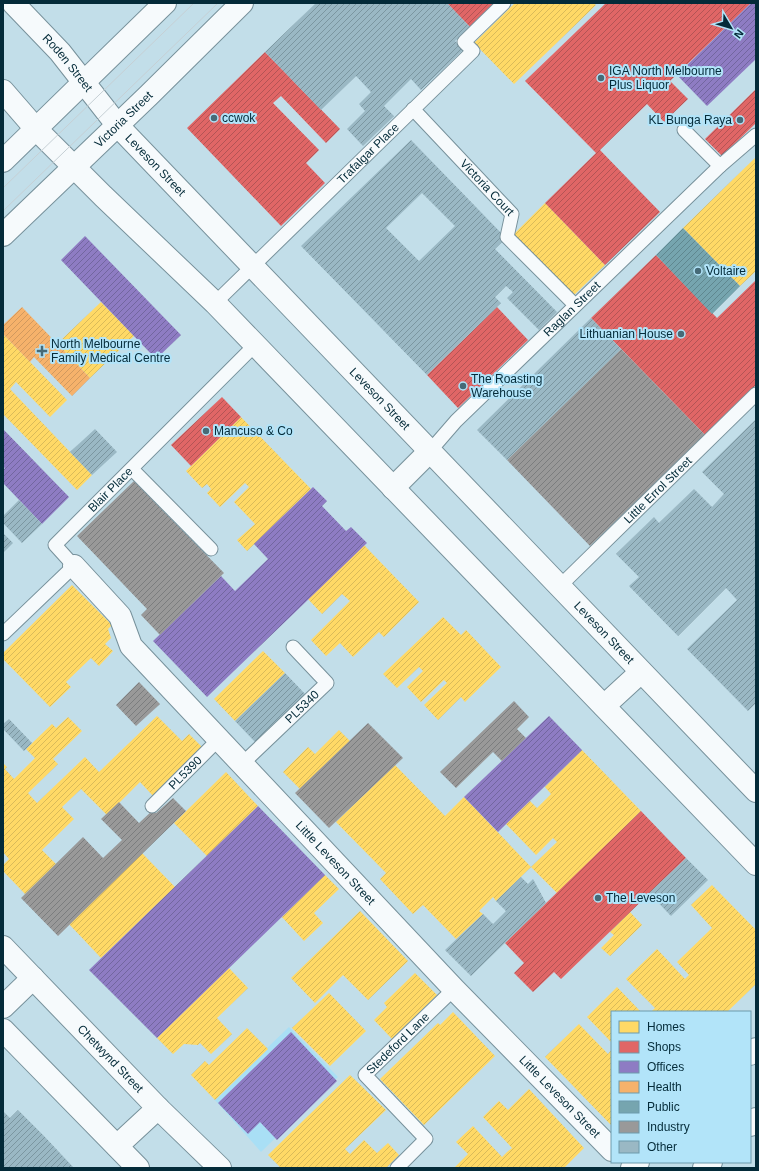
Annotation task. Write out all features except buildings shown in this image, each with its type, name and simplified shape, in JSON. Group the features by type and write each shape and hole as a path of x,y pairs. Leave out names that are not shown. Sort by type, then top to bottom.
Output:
{"street":[{"name":"Roden Street","path":"12,3 60,52 118,126"},
{"path":"3,161 84,84 165,3"},
{"name":"Victoria Street","path":"3,235 118,126 242,3"},
{"path":"3,91 36,129 256,344 756,864"},
{"name":"Leveson Street","path":"118,126 756,791"},
{"name":"Raglan Street","path":"393,488 430,451"},
{"name":"Little Leveson Street","path":"74,566 120,616 131,646 454,989 611,1149"},
{"name":"Leveson Street","path":"604,706 641,672"},
{"name":"Chetwynd Street","path":"3,947 158,1108 220,1168"},
{"path":"3,1008 33,978"},
{"path":"3,1030 138,1168"},
{"path":"117,1146 158,1108"}],"lane":[{"name":"Trafalgar Place","path":"215,303 473,51 464,42 504,3"},
{"name":"Victoria Court","path":"413,109 512,214 507,237 575,305"},
{"path":"684,130 720,166"},
{"name":"Raglan Street","path":"430,451 456,421 575,305 720,166 756,135"},
{"name":"Blair Place","path":"74,566 55,545 256,344"},
{"name":"Little Errol Street","path":"560,586 756,394"},
{"path":"132,469 211,549"},
{"path":"3,634 74,566"},
{"name":"PL5340","path":"242,764 327,683 293,647"},
{"name":"PL5390","path":"152,806 219,740"},
{"name":"Stedeford Lane","path":"397,1168 426,1139 365,1076 454,989"}],"shaded area":[{"path":"289,1027 338,1077 261,1152 214,1099"}],"tram line":[{"path":"3,188 194,3"},
{"path":"3,211 218,3"}],"place":[{"name":"IGA North Melbourne Plus Liquor","path":"601,78"},
{"name":"ccwok","path":"214,118"},
{"name":"KL Bunga Raya","path":"740,120"},
{"name":"Voltaire","path":"698,271"},
{"name":"Lithuanian House","path":"681,334"},
{"name":"North Melbourne Family Medical Centre","path":"42,351"},
{"name":"The Roasting Warehouse","path":"463,386"},
{"name":"Mancuso & Co","path":"206,431"},
{"name":"The Leveson","path":"598,898"}]}
